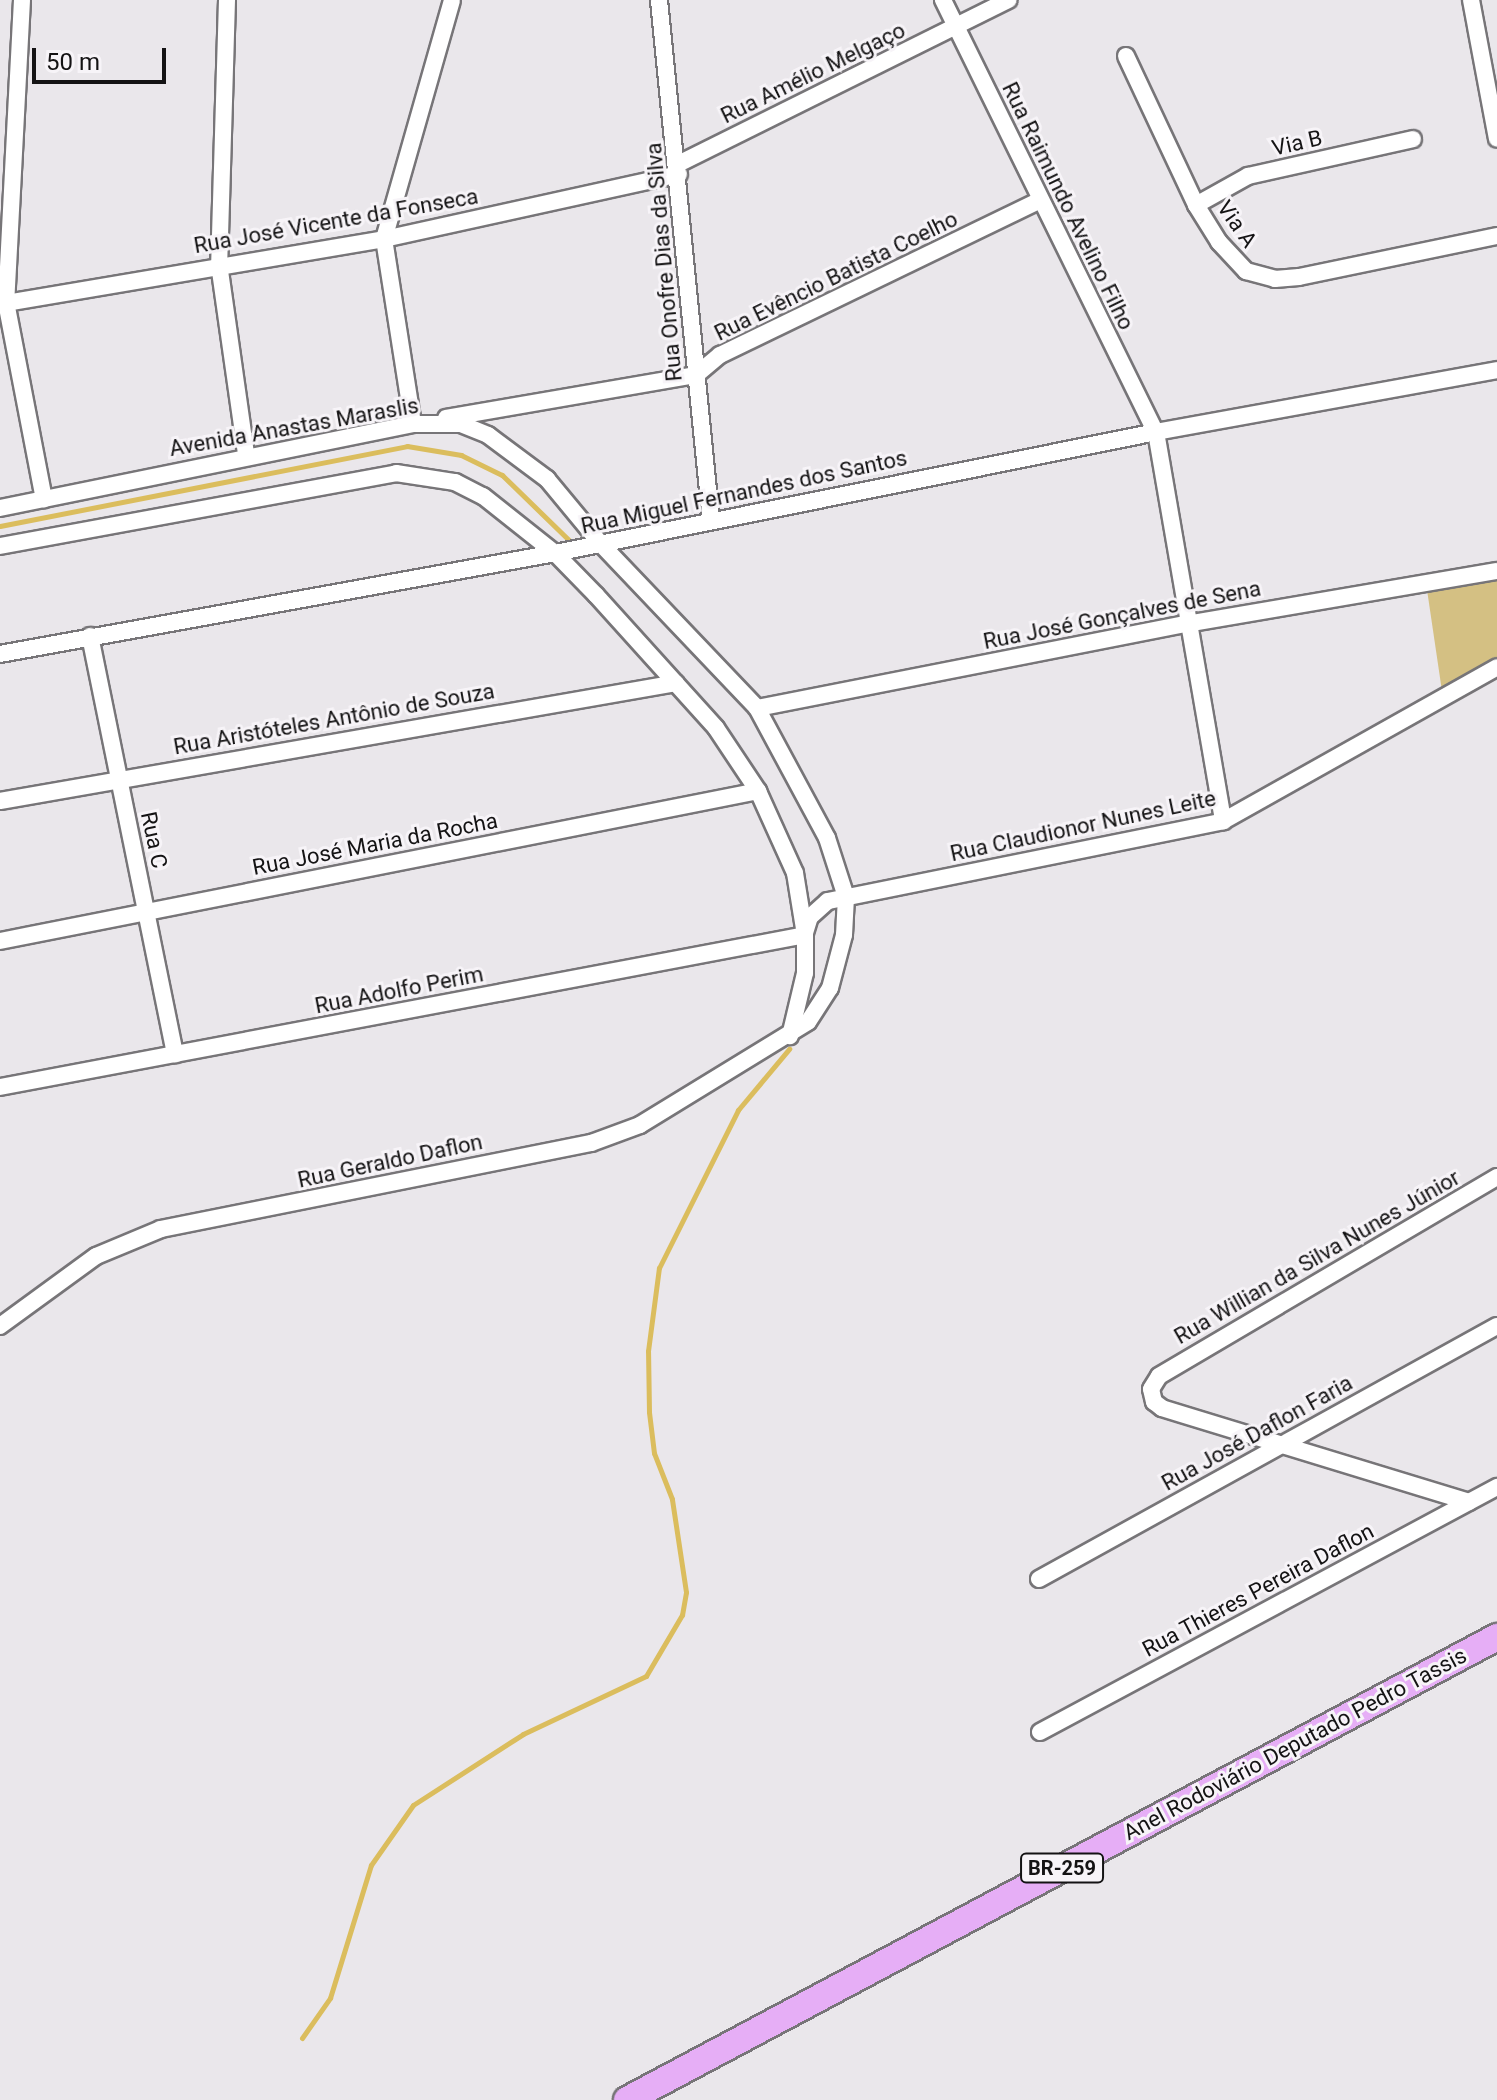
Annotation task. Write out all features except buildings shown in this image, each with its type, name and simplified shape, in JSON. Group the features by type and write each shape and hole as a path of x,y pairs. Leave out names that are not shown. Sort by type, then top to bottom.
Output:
{"highway":[{"name":"Anel Rodoviário Deputado Pedro Tassis","path":"627,2100 1497,1637"}],"street":[{"path":"22,0 3,303 44,499"},
{"path":"227,0 219,264 246,454"},
{"path":"413,424 384,239 452,0"},
{"name":"Rua Onofre Dias da Silva","path":"659,0 679,169 711,520"},
{"name":"Rua Raimundo Avelino Filho","path":"943,0 1156,432 1192,623 1223,821"},
{"name":"Rua Amélio Melgaço","path":"679,169 1009,0"},
{"path":"1471,0 1492,88 1497,139"},
{"name":"Via A","path":"1126,56 1196,205 1235,263 1275,279 1497,236"},
{"name":"Via B","path":"1196,205 1248,176 1413,139"},
{"name":"Rua José Vicente da Fonseca","path":"3,303 219,264 384,239 679,169"},
{"name":"Rua Evêncio Batista Coelho","path":"413,424 696,375 720,355 1041,200"},
{"name":"Rua Miguel Fernandes dos Santos","path":"0,654 555,553 1156,432 1497,370"},
{"name":"Avenida Anastas Maraslis","path":"0,508 246,454 413,424 461,424 488,435 547,479 600,543 757,708 827,838 846,897"},
{"path":"0,546 396,473 455,482 483,496 555,553 716,728 758,791 795,873 805,935 805,973 790,1036"},
{"name":"Rua José Gonçalves de Sena","path":"757,708 1192,623 1497,571"},
{"name":"Rua C","path":"90,636 175,1054"},
{"name":"Rua Claudionor Nunes Leite","path":"805,935 818,909 846,897 1223,821 1497,667"},
{"name":"Rua Aristóteles Antônio de Souza","path":"0,801 676,683"},
{"name":"Rua José Maria da Rocha","path":"0,941 758,791"},
{"name":"Rua Geraldo Daflon","path":"0,1326 96,1256 161,1229 591,1143 640,1125 790,1036 808,1022 830,988 844,935 846,897"},
{"name":"Rua Adolfo Perim","path":"0,1087 805,935"},
{"name":"Rua Willian da Silva Nunes Júnior","path":"1281,1443 1162,1408 1151,1395 1159,1376 1494,1181"},
{"name":"Rua José Daflon Faria","path":"1039,1579 1497,1326"},
{"path":"1281,1443 1469,1502"},
{"name":"Rua Thieres Pereira Daflon","path":"1040,1732 1497,1487"}],"shaded area":[{"path":"1497,571 1497,667 1443,698 1426,583"}],"waterway":[{"path":"0,526 407,446 461,455 502,475 574,545"},
{"path":"302,2038 330,1998 371,1865 413,1805 523,1734 646,1676 682,1615 686,1592 672,1499 654,1453 649,1412 648,1351 659,1268 738,1110 789,1049"}]}
